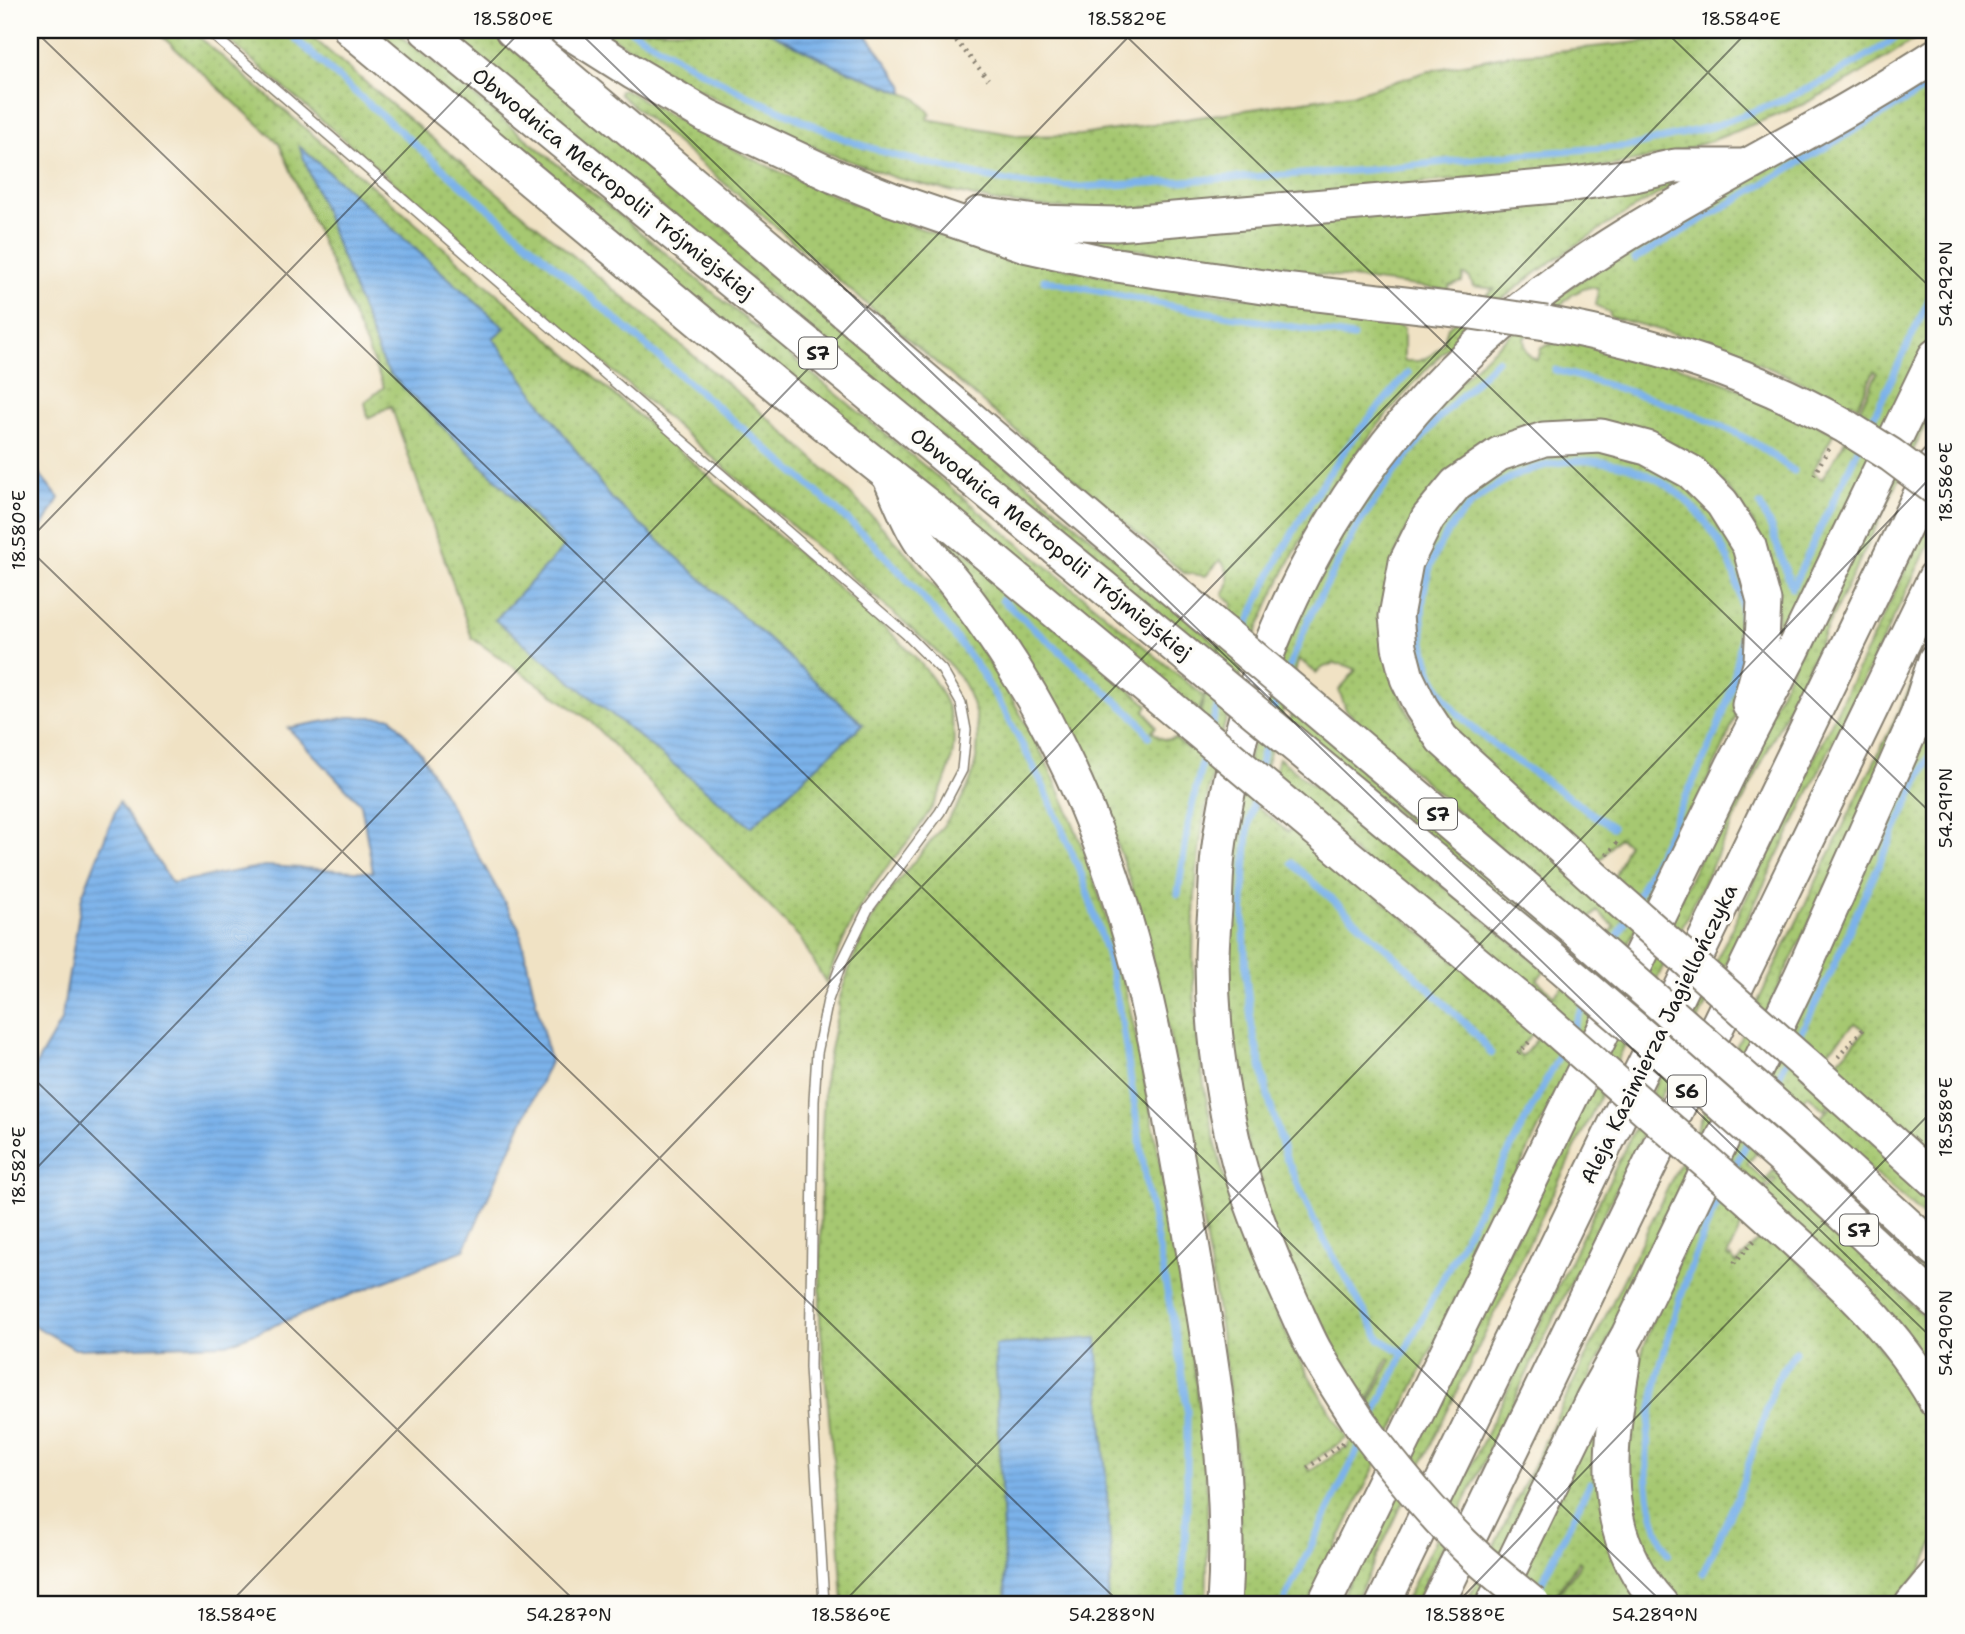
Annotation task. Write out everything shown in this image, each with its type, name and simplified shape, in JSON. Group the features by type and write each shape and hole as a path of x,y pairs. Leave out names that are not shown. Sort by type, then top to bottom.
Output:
{"highway":[{"path":"351,30 782,390 948,522 1546,1021 1751,1201 1877,1319 1904,1350 1935,1400"},
{"name":"Obwodnica Metropolii Trójmiejskiej","path":"426,30 1554,960 1783,1159 1935,1301"},
{"name":"Obwodnica Metropolii Trójmiejskiej","path":"512,30 1578,932 1806,1132 1935,1250"},
{"path":"566,30 707,116 834,176 891,199 1028,246 1110,264 1283,290 1546,323 1635,342 1691,357 1749,378 1793,398 1840,435 1891,455 1935,488"},
{"path":"1533,1604 1479,1559 1410,1486 1352,1432 1272,1259 1244,1181 1227,1105 1217,1039 1212,958 1218,852 1239,740 1255,689 1286,612 1321,541 1371,464 1434,388 1485,339 1538,295 1626,235 1895,82 1935,56"},
{"path":"891,199 1036,222 1116,224 1567,185 1675,166 1746,166"},
{"path":"1324,1604 1935,356"},
{"path":"1732,767 1761,661 1764,601 1749,546 1722,503 1691,472 1647,448 1601,436 1544,439 1499,454 1456,484 1428,518 1406,562 1396,616 1399,647 1407,678 1421,707 1442,739 1823,1067 1935,1181"},
{"name":"Aleja Kazimierza Jagiellończyka","path":"1382,1604 1935,464"},
{"path":"888,474 919,539 985,624 1044,718 1094,824 1126,916 1160,1062 1213,1370 1225,1499 1224,1604"},
{"name":"S6","path":"1437,1604 1935,577"},
{"path":"1493,1604 1593,1398 1628,1335 1801,976 1895,766 1935,660"},
{"path":"1628,1335 1611,1451 1616,1520 1625,1548 1643,1580 1661,1604"},
{"path":"1912,1604 1935,1576"}],"lane":[{"path":"207,30 905,634 942,670 961,702 966,730 962,770 940,812 881,890 857,931 828,1000 817,1054 810,1367 824,1604"}],"path":[{"path":"947,30 988,79"},
{"path":"1814,475 1840,435"},
{"path":"1605,877 1620,839"},
{"path":"1823,1067 1863,1029"},
{"path":"1734,1263 1761,1234"},
{"path":"1307,1468 1352,1432"}],"green space":[{"path":"155,30 191,30 893,635 933,679 945,701 952,723 954,745 949,769 939,795 922,823 881,875 854,918 826,983 800,938 588,719 472,638 391,406 368,418 365,402 384,387 279,143"},
{"path":"217,30 304,30 813,458 906,553 946,601 999,678 1045,760 1088,861 1119,963 1131,1015 1162,1175 1199,1403 1207,1495 1206,1604 843,1604 837,1503 820,1320 821,1148 825,1074 838,1004 865,932 880,905 942,828 967,789 977,754 978,736 972,702 954,670 920,636"},
{"path":"371,30 394,30 1204,696 1196,720"},
{"path":"447,30 491,30 1219,646 1214,661"},
{"path":"600,30 765,30 836,66 916,98 931,114 927,119 1021,136 1081,135 1357,93 1429,71 1508,55 1746,30 1929,30 1852,79 1802,105 1670,154 1610,166 1097,212 996,202 896,178 822,151 736,110 672,75"},
{"path":"1935,70 1935,327 1781,642 1777,641 1776,595 1766,554 1759,535 1737,499 1713,473 1691,456 1654,436 1628,428 1568,422 1513,433 1466,459 1427,497 1400,544 1386,597 1388,653 1411,717 1445,761 1606,898 1628,844 1618,838 1597,864 1474,759 1441,721 1424,691 1412,656 1408,601 1416,564 1439,520 1471,485 1509,461 1552,448 1597,446 1641,455 1683,478 1718,513 1732,535 1744,559 1751,584 1754,611 1753,646 1741,700 1722,750 1308,1604 1238,1604 1239,1508 1226,1365 1175,1062 1137,903 1100,802 1052,706 995,615 929,528 935,526 1148,705 1145,710 1156,727 1152,731 1165,739 1175,738 1188,749 1233,603 1223,595 1228,581 1226,568 1220,560 1206,576 1184,573 619,94 620,90 624,89 713,139 804,183 948,238 1045,264 1143,283 1390,313 1389,320 1404,328 1404,361 1419,361 1432,355 1443,344 1448,327 1494,289 1473,286 1470,278 1465,275 1462,282 1449,286 1448,290 1173,256 1081,239 1078,235 1081,232 1200,226 1542,195 1687,173 1686,178 1590,236 1499,301 1444,351 1368,438 1305,533 1256,635 1220,741 1199,851 1193,963 1203,1077 1228,1190 1250,1255 1294,1349 1347,1438 1306,1466 1310,1471 1347,1448 1391,1359 1388,1358 1364,1409 1320,1335 1283,1258 1264,1204 1235,1085 1225,965 1232,847 1256,731 1296,621 1352,516 1424,420 1511,334 1560,295 1611,260","holes":["1590,287 1598,289 1596,305 1610,313 1610,317 1672,333 1732,353 1791,377 1848,406 1851,402 1858,406 1874,371 1877,373 1842,446 1822,479 1812,473 1834,433 1749,393 1661,361 1556,337 1555,343 1541,347 1538,360 1531,357 1524,338 1573,294","1299,659 1316,673 1335,664 1356,670 1339,690 1346,710 1498,847 1587,922 1597,911 1615,927 1554,996 1537,980 1545,970 1279,758 1271,783 1522,993 1526,989 1551,1009 1538,1038 1522,1057 1517,1052 1536,1029 1293,826 1288,832 1254,804"]},
{"path":"1935,373 1935,405 1354,1604 1338,1604"},
{"path":"1935,509 1935,532 1415,1604 1404,1604"},
{"path":"1913,682 1910,713 1481,1604 1466,1604"},
{"path":"1935,701 1935,1163 1831,1068 1865,1031 1855,1023 1825,1055 1814,1046 1801,1074 1831,1101 1824,1110 1808,1095 1747,1164 1765,1180 1774,1170 1935,1328 1935,1380 1759,1198 1776,1180 1773,1178 1759,1193 1756,1191 1727,1256 1731,1256 1736,1264 1766,1232 1851,1310 1923,1405 1935,1433 1935,1540 1921,1571 1892,1604 1680,1604 1664,1587 1636,1537 1625,1480 1637,1370 1654,1314"},
{"path":"1294,709 1569,942 1563,949 1289,724"},
{"path":"1837,1100 1935,1190 1935,1226 1816,1122"},
{"path":"1798,1142 1935,1268 1935,1283 1791,1150"},
{"path":"1602,1402 1648,1604 1552,1603 1581,1563 1579,1561 1549,1604 1504,1604"}],"water":[{"path":"765,30 863,30 903,85 904,93 836,66"},
{"path":"299,146 505,328 493,338 611,498 863,724 751,827 495,620 564,547 383,364"},
{"path":"30,462 59,498 30,553"},
{"path":"348,717 391,717 421,753 519,928 550,1062 464,1250 227,1344 75,1349 30,1323 30,1075 61,1021 82,896 119,802 172,883 265,866 373,872 361,804 288,728"},
{"path":"1097,1338 1112,1571 1106,1604 1006,1604 995,1345"}],"waterway":[{"path":"286,30 872,542 953,634 979,669 1005,712 1041,781 1082,876 1107,954 1122,1021 1147,1189 1177,1342 1187,1409 1187,1508 1181,1604"},
{"path":"630,30 702,72 761,102 847,140 896,156 995,179 1032,185 1081,187 1367,170 1632,146 1714,126 1783,100 1830,78 1906,30"},
{"path":"1635,259 1935,83"},
{"path":"1044,280 1171,306 1353,337"},
{"path":"1867,431 1935,287"},
{"path":"1287,673 1309,618 1357,527 1395,471 1438,419 1497,360"},
{"path":"1555,370 1605,384 1703,418 1755,443 1794,471"},
{"path":"1242,638 1266,583 1309,505 1341,455 1408,373"},
{"path":"1760,505 1792,588 1860,445"},
{"path":"1612,827 1477,732 1446,699 1427,659 1423,638 1422,616 1431,565 1455,522 1490,490 1532,469 1579,461 1626,467 1670,487 1707,524 1721,546 1737,582 1742,608 1736,668 1723,712 1705,756 1634,903"},
{"path":"1002,600 1138,720 1149,736"},
{"path":"1272,716 1280,691"},
{"path":"1210,731 1221,695"},
{"path":"1259,770 1267,734"},
{"path":"1796,1043 1935,745"},
{"path":"1178,894 1189,820 1205,749"},
{"path":"1255,792 1248,832 1243,898 1246,978 1252,1027 1269,1100 1285,1155 1317,1227 1380,1339 1404,1353"},
{"path":"1292,863 1396,957 1475,1033 1491,1053"},
{"path":"1611,950 1626,920"},
{"path":"1571,1031 1586,1001"},
{"path":"1371,1421 1563,1048"},
{"path":"1772,1090 1787,1060"},
{"path":"1732,1172 1749,1139"},
{"path":"1668,1554 1650,1503 1647,1477 1649,1423 1659,1371 1678,1305 1699,1246 1724,1189"},
{"path":"1703,1573 1738,1496 1776,1381 1795,1352"},
{"path":"1283,1604 1362,1441"},
{"path":"1535,1596 1590,1483"}]}
